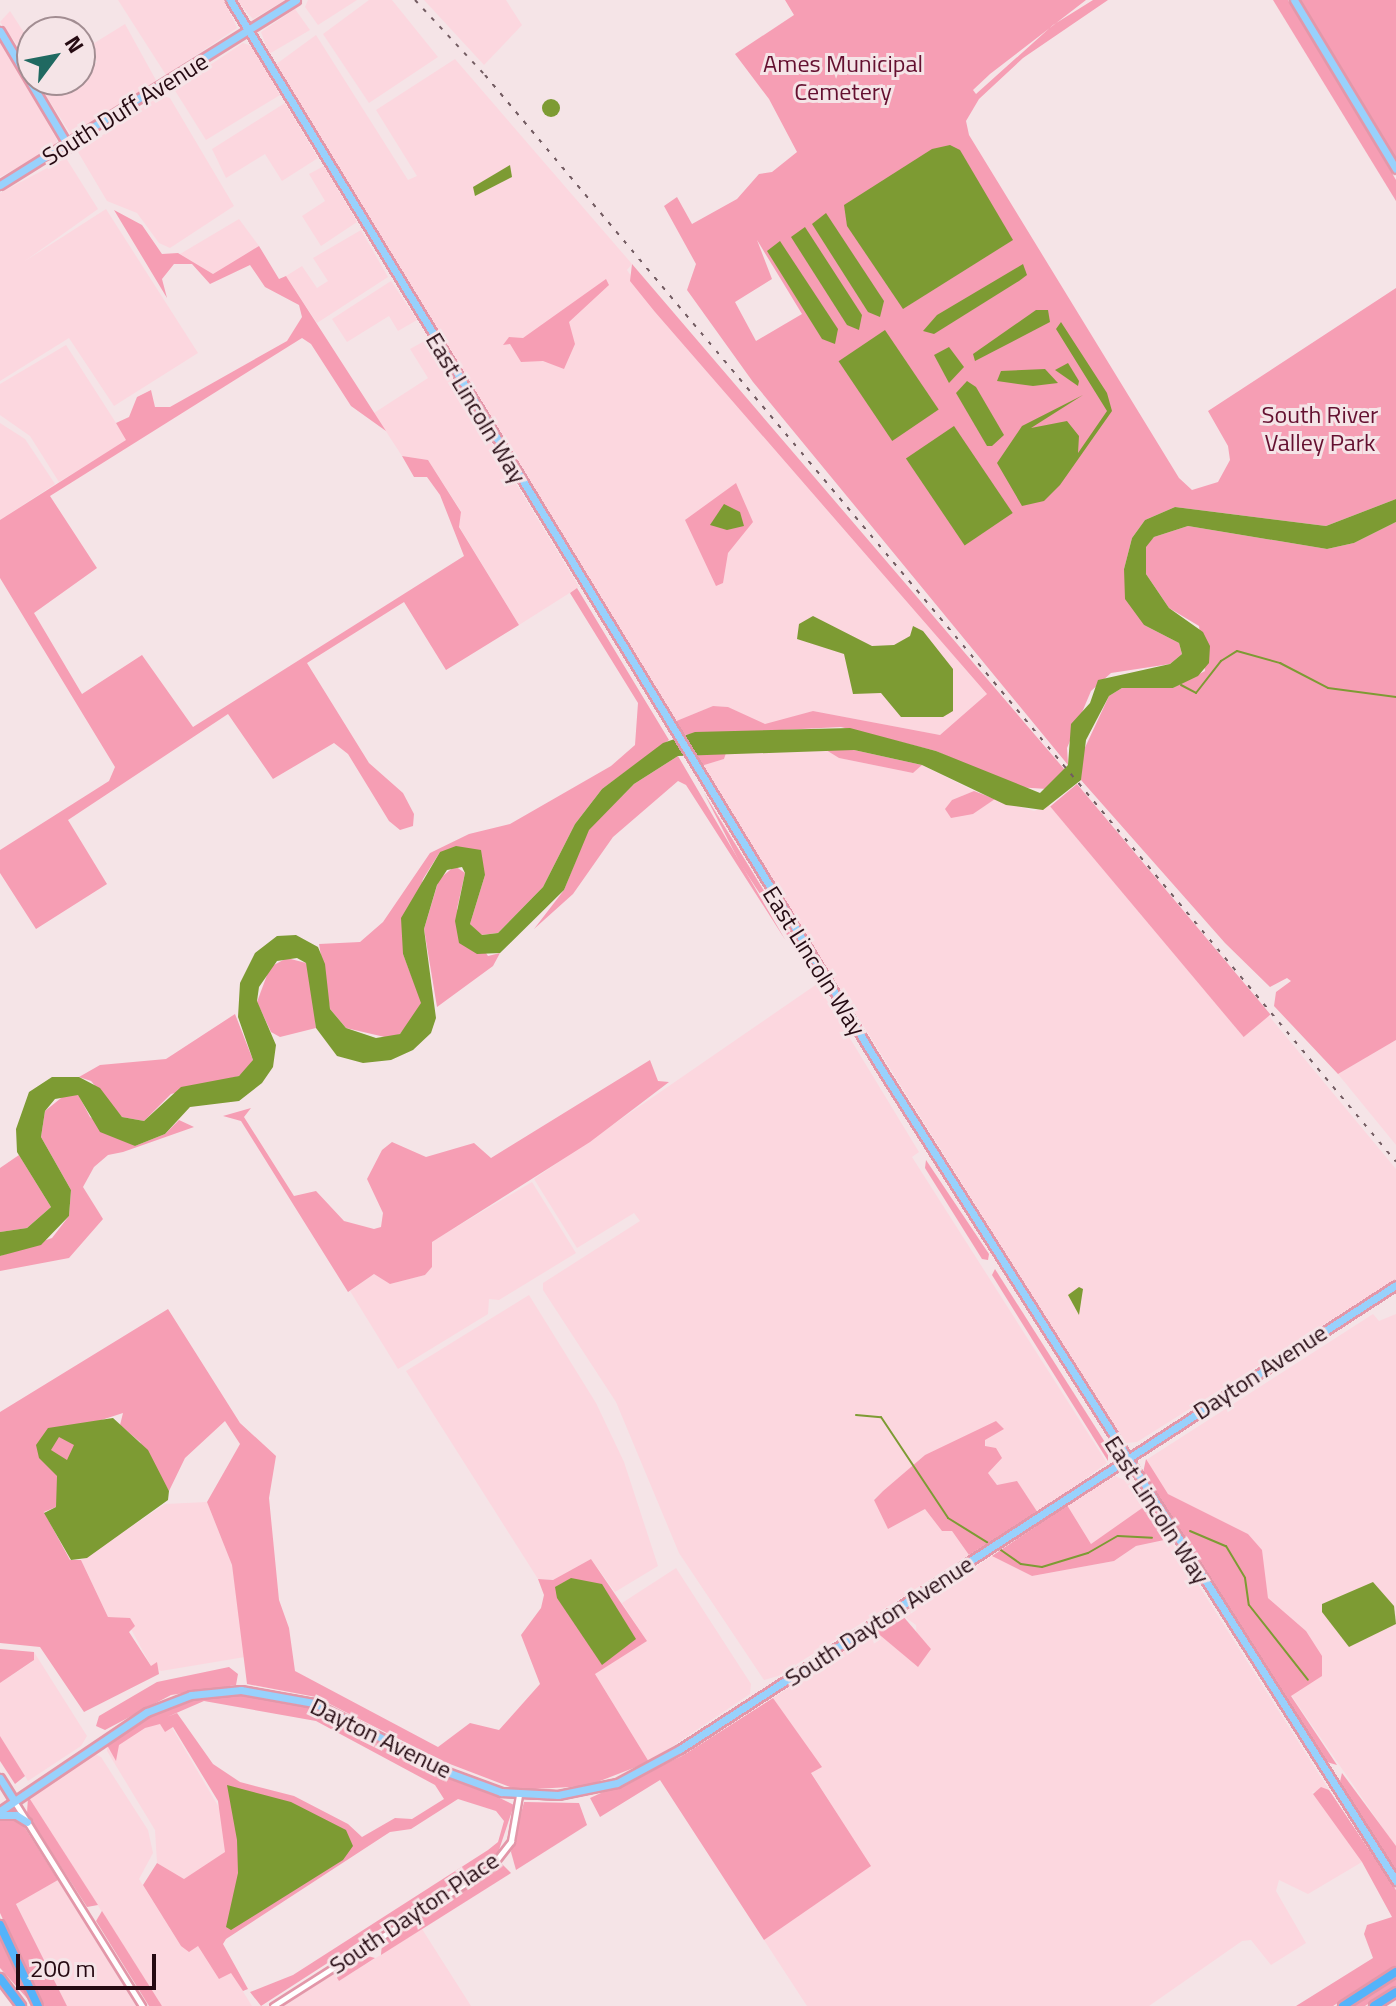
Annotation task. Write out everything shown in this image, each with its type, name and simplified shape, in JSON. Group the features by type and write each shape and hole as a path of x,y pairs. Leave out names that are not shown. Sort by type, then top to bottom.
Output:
{"highway":[{"path":"0,1925 38,2006"},
{"path":"1343,2006 1396,1972"},
{"path":"0,1978 21,2006"},
{"path":"1374,2006 1396,1992"}],"main road":[{"name":"East Lincoln Way","path":"230,0 696,769 1125,1461 1396,1881"},
{"name":"South Duff Avenue","path":"0,185 69,147 296,0"},
{"path":"1294,0 1396,169"},
{"path":"0,31 69,147"},
{"name":"Dayton Avenue","path":"1125,1461 1396,1285"},
{"name":"South Dayton Avenue","path":"631,1778 1125,1461"},
{"name":"Dayton Avenue","path":"14,1800 147,1712 191,1695 241,1690 314,1703 447,1772 519,1795 578,1793 631,1778"},
{"path":"0,1778 14,1800 0,1813"},
{"path":"0,1813 12,1814 27,1822"}],"street":[{"name":"South Dayton Place","path":"273,2006 491,1867 511,1841 519,1795"},
{"path":"14,1800 142,2006"}],"shaded area":[{"path":"118,0 224,0 237,28 166,75"},
{"path":"236,0 285,0 253,19"},
{"path":"308,0 357,0 318,25 305,7"},
{"path":"369,0 392,0 438,57 369,103 323,34"},
{"path":"424,0 506,0 522,25 484,65"},
{"path":"295,9 310,30 269,54 261,32"},
{"path":"10,11 16,20 16,43 0,22"},
{"path":"125,24 157,82 72,136 46,96 96,96 96,42"},
{"path":"316,35 408,180 417,176 376,110 455,59 632,264 627,270 655,312 987,694 940,735 813,711 765,725 728,707 713,706 674,722 275,65"},
{"path":"0,40 16,68 16,96 32,96 57,140 54,148 0,177"},
{"path":"243,43 252,46 280,95 206,140 174,89"},
{"path":"161,95 170,98 234,206 170,248 159,243 137,213 107,201 78,152"},
{"path":"551,99 560,108 551,117 542,108"},
{"path":"285,103 318,158 282,181 265,154 226,178 212,149"},
{"path":"950,145 960,150 1013,240 903,309 847,226 844,205 932,149"},
{"path":"66,158 98,209 25,261 106,209 198,353 114,406 69,338 0,381 0,193"},
{"path":"510,165 512,177 475,196 473,187"},
{"path":"324,166 357,222 321,246 302,216 325,201 309,174"},
{"path":"826,213 884,301 880,317 868,312 812,224"},
{"path":"239,219 259,246 213,274 180,254"},
{"path":"805,227 862,315 859,330 847,325 791,237"},
{"path":"361,230 388,277 317,323 286,276 302,266 317,288 328,281 313,258"},
{"path":"780,241 838,329 835,344 822,339 767,251"},
{"path":"1023,264 1027,275 1019,281 934,334 923,331 937,315"},
{"path":"391,281 417,320 398,331 389,316 347,342 332,319"},
{"path":"1036,310 1048,310 1050,322 975,361 973,354"},
{"path":"1061,322 1107,393 1112,411 1060,485 1044,501 1022,506 997,463 1022,426 1083,395 1031,428 1067,421 1079,436 1078,453 1107,411 1056,329"},
{"path":"885,330 939,410 892,441 839,361"},
{"path":"428,339 579,587 519,625 459,526 461,511 428,460 402,456 374,413 428,378 410,349"},
{"path":"66,345 127,440 59,482 30,436 0,415 0,384"},
{"path":"949,347 964,367 949,383 934,355"},
{"path":"1068,363 1079,381 1078,386 1055,370"},
{"path":"1045,369 1058,383 1033,386 997,381 1001,371"},
{"path":"967,381 976,387 1004,435 992,446 987,446 956,393"},
{"path":"0,423 25,439 55,484 0,520"},
{"path":"954,426 1013,513 965,545 906,458"},
{"path":"1396,499 1396,522 1354,543 1327,549 1188,526 1154,537 1146,547 1146,574 1169,608 1203,632 1210,646 1209,663 1198,676 1173,688 1122,688 1109,696 1086,740 1081,780 1043,810 1006,805 922,765 854,750 678,756 634,784 589,830 564,890 500,953 477,954 459,943 455,921 465,873 462,867 447,870 437,885 424,929 436,1018 431,1033 413,1050 391,1060 363,1063 337,1056 316,1028 306,963 297,958 277,961 259,987 257,1001 276,1045 273,1067 262,1083 239,1101 190,1107 165,1134 135,1146 100,1132 78,1095 55,1099 45,1111 41,1137 71,1190 69,1216 41,1245 0,1256 0,1232 27,1228 51,1207 17,1152 16,1129 29,1092 52,1077 79,1077 100,1088 122,1117 144,1121 181,1087 239,1076 253,1060 238,1017 240,983 255,953 277,936 296,935 318,947 325,964 330,1009 346,1028 376,1038 400,1034 421,1003 403,954 401,918 440,852 456,846 481,850 485,875 470,924 482,935 498,933 543,887 575,824 602,789 663,743 695,732 850,728 936,751 1040,793 1068,765 1071,724 1090,703 1098,680 1170,664 1182,654 1179,643 1144,625 1125,599 1124,569 1132,538 1145,520 1175,507 1326,526"},
{"path":"724,504 740,512 744,526 727,530 710,525"},
{"path":"813,616 872,646 894,645 910,636 913,626 923,631 953,669 953,711 943,717 901,717 881,693 853,694 844,654 797,639 799,624"},
{"path":"826,750 839,758 913,773 922,765 974,791 952,800 973,814 995,799 1034,811 1049,805 1240,1029 1269,1016 1396,1169 1396,1279 1137,1442 1124,1443 701,766 724,759 726,753"},
{"path":"817,984 919,1152 912,1157 1107,1463 1038,1513 1017,1482 997,1485 988,1473 985,1440 925,1455 874,1499 888,1529 925,1509 942,1531 952,1531 969,1555 778,1676 764,1680 679,1553 616,1402 543,1290 543,1283 640,1221 634,1213 577,1248 534,1179"},
{"path":"1396,1040 1396,1145 1338,1074"},
{"path":"532,1182 576,1253 499,1300 489,1299 488,1314 398,1369 350,1291 374,1274 390,1284 425,1275 432,1267 431,1242"},
{"path":"1079,1287 1083,1289 1079,1315 1068,1295"},
{"path":"529,1295 596,1403 624,1462 658,1566 615,1592 591,1559 553,1580 538,1579 406,1371"},
{"path":"1373,1314 1379,1321 1396,1314 1396,1847 1291,1695 1321,1676 1306,1631 1268,1598 1261,1550 1248,1534 1168,1494 1146,1460"},
{"path":"113,1418 148,1450 169,1491 168,1500 87,1558 71,1560 44,1513 56,1507 57,1476 39,1458 36,1445 48,1428","holes":["59,1437 74,1445 67,1460 51,1450"]},
{"path":"1115,1476 1129,1482 1145,1506 1091,1544 1067,1505"},
{"path":"207,1502 232,1565 245,1657 161,1671 151,1666 125,1618 108,1617 81,1560 165,1504"},
{"path":"1169,1539 1329,1790 1312,1792 1362,1862 1308,1894 1279,1880 1276,1891 1306,1943 1271,1965 1251,1940 1242,1941 1149,2006 807,2006 764,1940 870,1866 811,1772 821,1767 773,1698 875,1631 918,1666 916,1625 902,1615 992,1556 1032,1576 1114,1561 1136,1546"},
{"path":"676,1568 751,1684 750,1694 649,1762 595,1674 647,1641 622,1603"},
{"path":"571,1578 602,1584 636,1639 602,1665 557,1598 555,1587"},
{"path":"1373,1582 1394,1606 1396,1624 1349,1647 1322,1612 1322,1604"},
{"path":"34,1652 87,1736 81,1746 28,1781 0,1736 0,1683 32,1662"},
{"path":"161,1709 224,1816 226,1852 184,1879 157,1863 155,1830 107,1751 107,1745"},
{"path":"91,1752 101,1757 148,1830 153,1853 139,1879 181,1946 198,1946 231,1972 252,2006 162,2006 28,1796"},
{"path":"227,1785 291,1802 346,1830 353,1846 343,1860 231,1930 226,1927 238,1873 237,1840"},
{"path":"58,1880 136,2006 67,2006 16,1903"},
{"path":"422,1929 471,2006 283,2006 334,1973 339,1981"}],"green space":[{"path":"785,0 1086,0 1056,23 1093,0 1108,0 1023,58 979,99 966,121 969,135 1179,478 1192,490 1218,482 1230,460 1228,446 1208,411 1396,288 1396,499 1326,526 1175,507 1145,520 1132,538 1124,569 1144,625 1179,643 1182,654 1170,664 1111,673 1091,691 1067,748 1068,765 753,382 687,290 696,264 664,206 677,197 692,224 737,199 759,174 772,172 797,152 769,99 735,54 794,15","holes":["1050,28 976,94 973,90 990,74","757,240 802,314 756,341 735,302 772,279"]},
{"path":"1273,0 1288,0 1396,180 1396,201"},
{"path":"1294,0 1396,0 1396,169"},
{"path":"114,210 142,225 162,254 178,253 213,274 259,246 279,279 286,276 386,431 351,406 311,344 302,338 50,496 97,568 34,613 82,694 142,655 193,727 464,556 440,495 427,477 414,477 402,456 428,460 461,512 459,527 519,625 446,670 404,602 307,663 369,763 403,793 414,814 413,826 400,830 389,821 348,754 334,743 273,779 228,714 68,820 107,884 36,929 0,873 0,850 109,781 115,767 0,578 0,520 126,440 116,423 129,417 137,397 151,390 155,407 170,407 287,341 302,317 299,305 265,287 250,265 210,284 192,264 174,264 162,279 167,298"},
{"path":"632,264 1065,770 1047,789 1016,787 936,751 841,727 682,735 674,722 713,706 728,707 765,724 813,711 940,735 987,694 655,312 630,281"},
{"path":"606,279 609,285 569,322 575,344 564,369 543,361 521,362 510,344 503,345 509,337 523,338"},
{"path":"736,483 753,522 728,553 723,583 716,586 685,520"},
{"path":"1396,522 1396,1040 1338,1074 1274,1006 1276,992 1291,981 1287,978 1270,987 1225,943 1081,780 1082,754 1109,696 1122,688 1173,688 1205,671 1199,626 1169,608 1146,574 1146,546 1154,537 1188,526 1327,549 1354,543"},
{"path":"577,588 669,740 602,789 575,824 543,887 498,933 481,935 470,924 485,875 440,852 423,879 403,954 422,1003 417,1014 400,1034 389,1038 346,1028 330,1009 319,944 360,942 383,922 430,853 469,834 510,824 611,766 635,745 638,703 570,593"},
{"path":"826,750 854,750 922,765 913,773 839,758"},
{"path":"693,753 726,753 724,759 701,766"},
{"path":"678,756 786,941 686,785 678,781 613,837 573,894 534,929 564,890 588,830 634,784"},
{"path":"1077,784 1270,1015 1244,1037 1050,806"},
{"path":"974,791 995,799 973,814 951,818 945,809 952,800"},
{"path":"704,793 814,972 814,976 741,865"},
{"path":"455,866 465,873 457,909 488,956 500,953 493,966 437,1007 424,929 439,879"},
{"path":"287,958 306,963 311,972 316,1028 280,1037 271,1032 257,1002 270,967"},
{"path":"235,1014 253,1060 250,1068 239,1076 171,1094 144,1121 122,1117 91,1081 79,1077 100,1065 166,1059"},
{"path":"650,1060 658,1081 669,1082 590,1142 432,1242 432,1267 425,1275 390,1284 374,1274 348,1292 241,1121 223,1116 251,1108 244,1117 294,1196 316,1191 344,1221 374,1229 381,1227 383,1213 367,1179 382,1150 392,1142 426,1157 474,1143 491,1158"},
{"path":"66,1094 78,1094 90,1117 135,1146 165,1134 179,1120 194,1127 108,1155 94,1167 83,1187 103,1219 69,1258 0,1271 0,1256 52,1238 69,1216 71,1190 41,1137 45,1111"},
{"path":"19,1155 51,1207 27,1228 0,1232 0,1168"},
{"path":"926,1160 989,1254 988,1260 982,1259 925,1168"},
{"path":"995,1269 1108,1447 1108,1461 992,1275"},
{"path":"168,1309 240,1423 276,1456 269,1498 279,1600 289,1628 295,1671 438,1747 470,1723 499,1730 540,1684 521,1635 541,1608 544,1595 538,1579 553,1580 591,1559 647,1641 595,1674 649,1762 587,1786 518,1790 442,1761 316,1697 247,1684 232,1565 207,1502 240,1444 225,1421 185,1458 169,1491 140,1442 120,1425 123,1413 89,1424 56,1507 44,1512 70,1560 81,1560 108,1617 130,1618 135,1626 129,1632 151,1666 157,1662 159,1674 84,1712 40,1647 0,1643 0,1412"},
{"path":"996,1421 1004,1429 985,1440 985,1446 996,1448 1002,1458 988,1473 997,1485 1017,1481 1038,1513 969,1555 952,1531 942,1531 925,1509 888,1529 874,1500 883,1491 925,1455"},
{"path":"1146,1459 1168,1494 1248,1534 1262,1550 1268,1598 1306,1631 1322,1656 1322,1676 1291,1696 1337,1765 1323,1761 1173,1525 1143,1473"},
{"path":"1067,1505 1091,1544 1145,1506 1169,1539 1136,1546 1114,1561 1032,1576 992,1556"},
{"path":"902,1615 931,1649 918,1667 875,1631"},
{"path":"0,1649 34,1652 34,1660 0,1683"},
{"path":"229,1667 238,1674 236,1685 171,1695 105,1730 96,1726 99,1716 157,1682"},
{"path":"248,1693 315,1707 514,1805 498,1853 261,2006 250,1992 293,1975 488,1850 498,1842 504,1821 496,1811 458,1799 411,1829 390,1832 226,1939 223,1944 248,1989 243,1991 231,1973 219,1979 198,1946 189,1952 181,1946 143,1885 157,1863 184,1879 225,1852 218,1801 173,1727 165,1732 160,1724 145,1728 119,1745 116,1761 107,1745 142,1719 180,1702","holes":["204,1701 316,1721 435,1785 444,1799 412,1819 395,1818 362,1837 348,1824 294,1796 240,1782 213,1764 177,1713 167,1717"]},
{"path":"773,1698 822,1767 811,1773 871,1866 764,1940 660,1780 600,1817 590,1798 682,1756"},
{"path":"0,1736 25,1776 15,1784 0,1761"},
{"path":"1342,1773 1396,1846 1396,1874 1339,1786"},
{"path":"1321,1787 1329,1790 1396,1890 1396,1966 1333,2006 1296,2006 1373,1958 1364,1934 1367,1925 1392,1917 1362,1862 1313,1794"},
{"path":"28,1796 98,1905 87,1907 27,1814"},
{"path":"524,1802 579,1803 587,1825 516,1870 511,1852"},
{"path":"18,1817 58,1880 16,1904 67,2006 44,2006 0,1913 0,1818"},
{"path":"502,1864 511,1873 381,1955 382,1941"},
{"path":"102,1911 162,2006 149,2006 96,1921"},
{"path":"0,1934 34,2006 0,1968"},
{"path":"364,1955 375,1958 339,1981 334,1973"},
{"path":"1396,1977 1396,1986 1365,2006 1351,2006"}],"waterway":[{"path":"1181,685 1196,693 1221,661 1237,651 1280,663 1328,688 1396,697"},
{"path":"856,1415 881,1417 948,1518 990,1544"},
{"path":"1190,1531 1226,1546 1245,1578 1249,1605 1308,1680"},
{"path":"998,1548 1021,1564 1042,1567 1088,1553 1118,1536 1152,1538"}],"railway":[{"path":"415,0 485,75 1396,1162"}],"park label":[{"name":"Ames Municipal Cemetery","path":"843,78"},
{"name":"South River Valley Park","path":"1320,429"}]}
